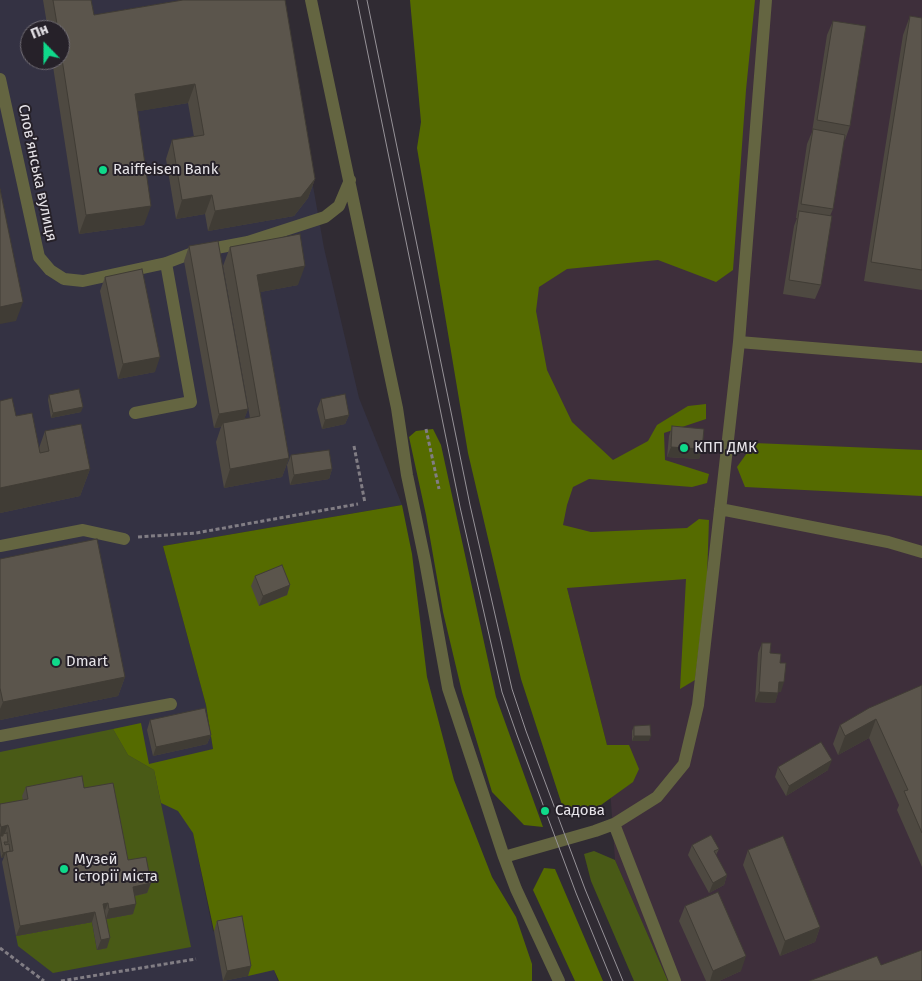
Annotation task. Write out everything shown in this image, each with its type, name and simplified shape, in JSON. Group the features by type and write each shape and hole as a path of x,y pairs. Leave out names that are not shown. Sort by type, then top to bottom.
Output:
{"street":[{"path":"311,0 397,408 407,475 448,688 516,889 558,981"},
{"path":"504,857 614,824 657,797 684,764 698,705 739,342 766,0"},
{"name":"Словʼянська вулиця","path":"0,79 39,257 50,270 64,279 82,280 166,263 195,252 248,242 325,217 339,206 350,180"},
{"path":"135,413 190,402 166,263"},
{"path":"739,342 922,357"},
{"path":"720,508 888,542 922,552"},
{"path":"0,546 83,530 124,538"},
{"path":"0,736 170,704"},
{"path":"614,824 675,981"}],"path":[{"path":"426,429 439,489"},
{"path":"354,446 365,503"},
{"path":"124,538 196,533 358,504"},
{"path":"0,948 44,981"},
{"path":"60,981 196,959"}],"shaded area":[{"path":"0,0 280,0 324,248 359,398 402,505 163,546 206,705 213,749 178,759 213,931 274,970 278,981 0,981"},
{"path":"459,0 922,0 922,981 668,981 615,860 607,745 567,588"}],"green space":[{"path":"410,0 755,0 746,90 733,270 716,282 658,260 567,269 539,287 536,311 547,370 572,422 613,460 648,441 657,425 688,406 706,404 706,419 664,433 665,460 709,474 707,483 692,487 589,479 573,487 567,505 563,525 591,532 687,528 699,519 709,520 707,578 695,680 680,689 686,579 567,588 607,745 629,745 639,769 633,782 601,805 571,816 563,808 521,679 468,453 417,148 421,122"},
{"path":"433,429 441,445 496,697 543,827 524,825 492,792 462,692 443,612 426,515 409,437 416,431"},
{"path":"754,443 922,450 922,496 745,487 737,467"},
{"path":"402,505 412,554 427,677 454,780 492,877 516,917 532,964 532,981 279,981 274,970 248,976 238,926 214,931 193,833 178,811 161,803 154,770 128,755 113,729 141,723 149,764 213,749 206,705 163,546"},
{"path":"113,729 128,755 154,770 191,947 53,973 18,946 16,936 92,922 97,950 106,948 106,919 132,914 124,870 25,809 0,814 0,752"},
{"path":"594,851 615,860 668,981 634,981 591,881 584,854"},
{"path":"544,868 555,869 603,981 575,981 533,890"}],"building":[{"path":"53,0 91,0 94,15 183,0 285,0 315,179 301,197 215,211 212,195 182,200 172,140 204,135 195,84 135,94 151,206 86,215 64,70 70,70 70,20 56,20"},
{"path":"910,16 922,18 922,270 871,262"},
{"path":"833,21 866,26 850,126 817,120"},
{"path":"813,129 845,135 833,209 801,204"},
{"path":"0,189 23,302 0,307"},
{"path":"799,211 832,216 821,285 789,280"},
{"path":"300,234 305,266 257,275 289,458 230,469 223,423 260,416 230,247"},
{"path":"218,241 248,409 219,414 189,246"},
{"path":"142,269 160,357 123,364 105,277"},
{"path":"79,389 83,407 53,413 49,395"},
{"path":"345,394 349,415 325,420 321,399"},
{"path":"12,398 16,416 32,413 40,453 49,451 45,431 81,424 90,469 0,488 0,401"},
{"path":"672,426 704,429 702,449 671,447"},
{"path":"329,450 332,469 294,475 291,455"},
{"name":"Dmart","path":"97,539 125,677 3,702 0,688 0,559"},
{"path":"282,565 290,585 263,596 255,576"},
{"path":"762,643 771,643 770,653 781,654 780,663 786,663 784,682 779,682 778,693 759,692"},
{"path":"922,685 922,833 904,791 908,790 876,719 845,736 840,725 869,708"},
{"path":"205,708 211,735 156,747 150,720"},
{"path":"650,725 651,736 634,736 634,726"},
{"path":"821,742 832,760 789,786 778,767"},
{"name":"Музей історії міста","path":"82,776 84,788 113,783 128,860 146,857 151,883 133,887 136,904 109,909 108,903 103,904 110,938 101,940 95,912 20,926 6,852 13,851 9,828 8,825 1,827 0,823 0,804 28,799 26,787"},
{"path":"7,833 8,842 4,842 5,845 9,844 10,851 3,853 0,836"},
{"path":"711,835 719,849 714,851 727,875 713,883 692,845"},
{"path":"783,836 820,927 785,941 748,850"},
{"path":"718,892 746,956 713,971 685,906"},
{"path":"242,916 251,966 227,971 217,921"},
{"path":"922,950 922,981 809,981 877,956 881,965"}],"tram line":[{"path":"357,0 460,507 502,692 576,893 612,981"},
{"path":"367,0 470,505 512,689 585,889 623,981"}],"place":[{"name":"Raiffeisen Bank","path":"103,170"},
{"name":"КПП ДМК","path":"684,448"},
{"name":"Dmart","path":"56,662"},
{"name":"Садова","path":"545,811"},
{"name":"Музей історії міста","path":"64,869"}]}
